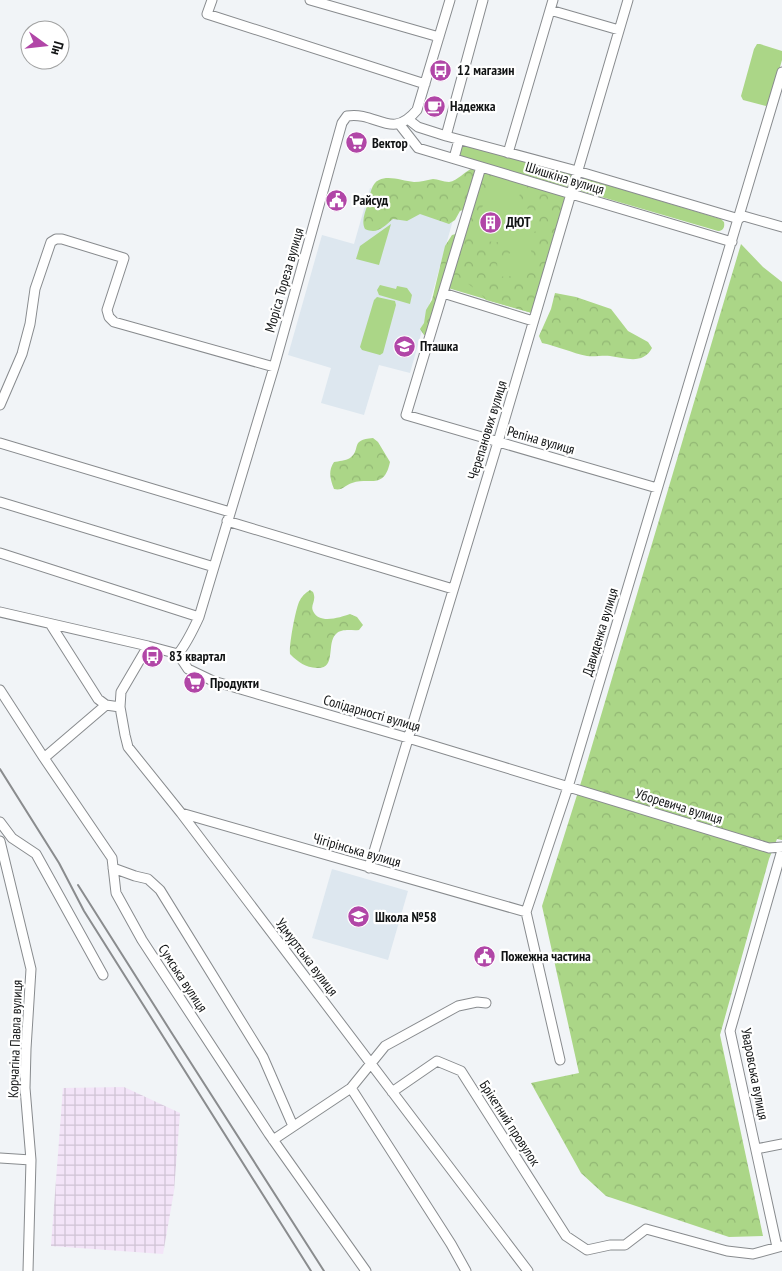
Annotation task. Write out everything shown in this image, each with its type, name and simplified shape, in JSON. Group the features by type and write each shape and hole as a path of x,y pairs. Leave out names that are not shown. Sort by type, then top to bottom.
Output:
{"street":[{"path":"212,0 207,14 425,84"},
{"path":"310,0 438,37"},
{"path":"400,125 408,120 417,110 450,0"},
{"path":"446,136 483,0"},
{"path":"508,153 553,0"},
{"name":"Черепанових вулиця","path":"369,868 498,442 628,0"},
{"path":"550,10 619,30"},
{"name":"Давиденка вулиця","path":"526,912 568,787 782,72"},
{"name":"Моріса Тореза вулиця","path":"178,654 199,617 274,367 342,123 347,116 355,115 393,125 400,125"},
{"path":"408,120 418,127 459,140 782,227"},
{"name":"Шишкiна вулиця","path":"400,125 418,148 732,242"},
{"path":"454,158 459,140"},
{"name":"Репiна вулиця","path":"481,167 406,415 657,488"},
{"path":"0,405 22,354 30,324 35,289 51,242 56,239 62,239 124,258 107,310 109,317 114,322 274,367"},
{"path":"443,293 533,321"},
{"path":"0,443 453,589"},
{"path":"0,502 214,567"},
{"path":"0,553 199,617"},
{"path":"0,612 178,654"},
{"path":"51,625 98,699 106,705 120,707"},
{"name":"Удмуртська вулиця","path":"148,646 120,692 120,707 128,747 181,813 528,1271"},
{"name":"Солідарності вулиця","path":"178,654 188,669 212,681 568,787"},
{"name":"Сумська вулиця","path":"0,690 112,858 116,893 142,940 273,1140 366,1271"},
{"path":"44,758 106,705"},
{"name":"Уборевича вулиця","path":"568,787 769,848 782,849"},
{"name":"Чiгiрiнська вулиця","path":"181,813 526,912"},
{"path":"0,822 12,838 36,854 103,975"},
{"path":"0,841 12,838"},
{"name":"Корчагіна Павла вулиця","path":"0,841 31,969 25,1088 31,1160 28,1271"},
{"name":"Уваровська вулиця","path":"780,1247 730,1030 782,849"},
{"path":"113,868 148,879 160,890 263,1057 294,1126"},
{"path":"526,912 560,1060"},
{"path":"273,1140 350,1088 385,1046 458,1006 477,1002 486,1003"},
{"name":"Брiкетний провулок","path":"392,1092 437,1061 461,1071 566,1236 587,1250 610,1245 626,1245 646,1229 727,1251 753,1254 780,1247"},
{"path":"350,1088 451,1244 466,1271"},
{"path":"756,1149 782,1144"},
{"path":"0,1158 31,1160"}],"shaded area":[{"path":"370,188 455,213 410,373 379,365 364,415 321,403 331,368 288,355 322,235 354,244"},
{"name":"Школа №58","path":"332,869 408,891 388,960 312,938"},
{"path":"124,1087 180,1113 174,1191 163,1254 51,1246 63,1088"}],"green space":[{"path":"757,44 782,51 782,60 770,102 766,106 743,100 741,96"},
{"path":"463,144 570,174 572,177 570,185 566,187 460,156"},
{"path":"475,167 482,168 493,176 495,186 481,209 480,219 474,232 491,242 511,242 511,252 498,263 499,276 515,275 521,272 526,269 532,259 532,254 525,239 526,236 540,227 535,218 534,208 523,209 519,204 520,190 524,184 567,197 532,313 486,300 478,291 464,281 454,277 447,280 427,336 420,329 424,323 426,310 432,300 445,246 452,235 463,232 468,227 471,221 469,214 463,210 460,211 455,220 449,224 420,214 407,221 393,219 380,229 370,231 365,229 363,220 370,193 374,184 383,179 392,178 414,182 433,179 449,182"},
{"path":"483,172 567,197 532,313 448,288"},
{"path":"584,178 721,219 724,222 724,227 718,231 581,191 581,184"},
{"path":"391,224 379,265 356,259 360,246"},
{"path":"741,244 763,267 782,282 782,840 777,839 769,859 720,1035 763,1236 729,1237 606,1196 581,1173 531,1083 579,1073 542,906 583,776"},
{"path":"380,285 396,289 397,286 407,288 412,295 410,304 379,295 377,290"},
{"path":"555,293 576,297 611,309 628,331 648,342 652,348 644,357 628,359 587,356 542,343 539,336 551,309"},
{"path":"377,297 395,301 396,305 383,353 380,355 362,350 360,347 374,300"},
{"path":"373,438 378,442 390,462 384,476 376,481 359,482 344,488 334,489 330,475 334,462 350,458 358,443"},
{"path":"310,590 314,595 312,609 320,618 330,619 350,614 357,617 363,625 359,630 338,632 333,638 327,664 317,668 302,664 290,654 291,636 297,607 302,597"}],"railway":[{"path":"0,769 59,863 84,911 311,1271"},
{"path":"78,885 324,1271"}],"place":[{"name":"12 магазин","path":"441,70"},
{"name":"Надежка","path":"434,106"},
{"name":"Вектор","path":"356,143"},
{"name":"Райсуд","path":"337,200"},
{"name":"ДЮТ","path":"490,222"},
{"name":"Пташка","path":"404,346"},
{"name":"83 квартал","path":"153,656"},
{"name":"Продукти","path":"194,683"},
{"name":"Школа №58","path":"359,917"},
{"name":"Пожежна частина","path":"485,956"}]}
